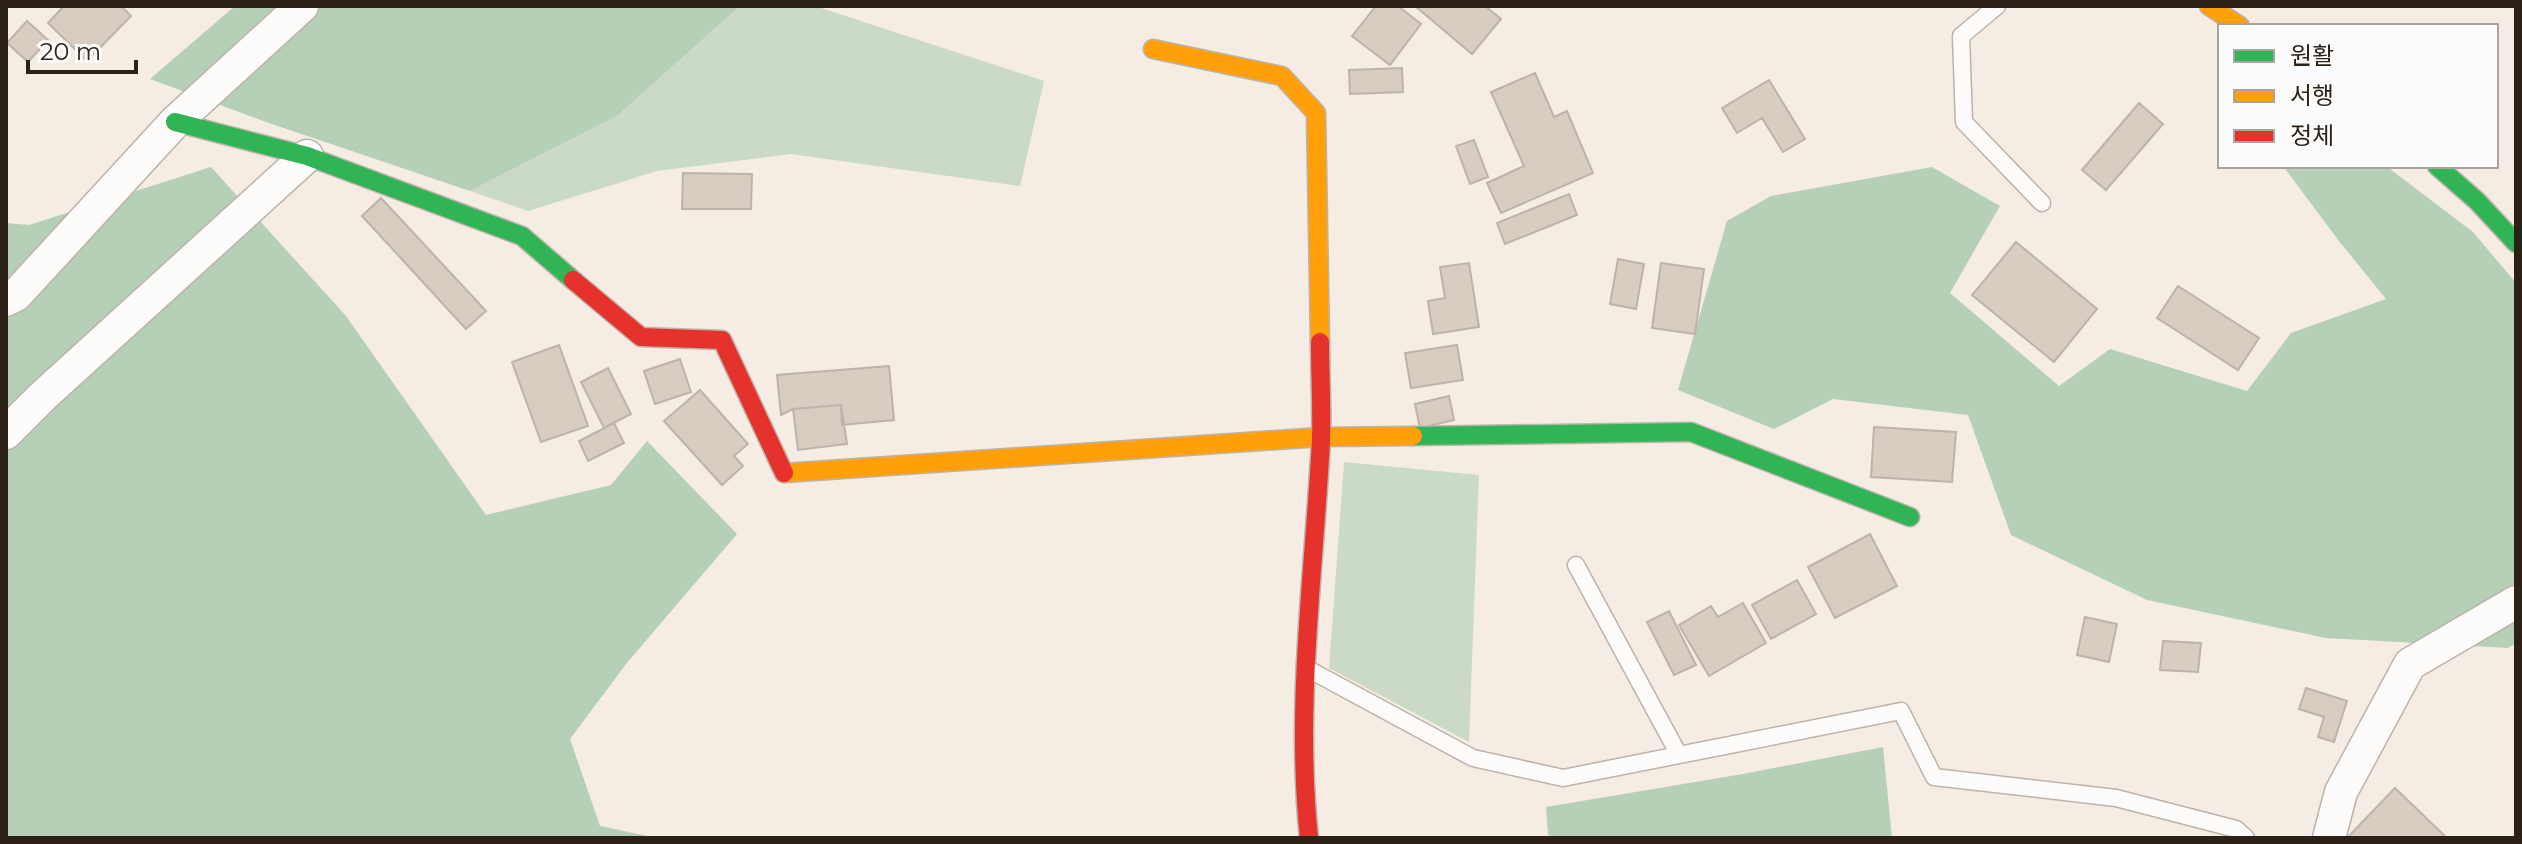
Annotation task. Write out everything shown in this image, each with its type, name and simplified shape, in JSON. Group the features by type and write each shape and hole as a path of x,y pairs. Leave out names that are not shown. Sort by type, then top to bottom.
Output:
{"street":[{"path":"6,300 16,295 175,122 302,6"},
{"path":"2209,6 2237,24"},
{"path":"1153,49 1282,76 1316,113 1321,437 1304,667 1303,780 1309,838"},
{"path":"175,122 307,156 522,236 641,337 722,340 783,473 1321,437 1691,432 1910,517"},
{"path":"6,433 307,156"},
{"path":"2439,168 2477,201 2516,243"},
{"path":"2329,838 2341,792 2410,664 2516,602"}],"lane":[{"path":"1997,6 1961,36 1964,122 2042,203"},
{"path":"1576,565 1679,755"},
{"path":"1304,667 1473,758 1563,778 1901,711 1934,777 2116,798 2236,829 2246,838"}],"green space":[{"path":"235,6 740,6 617,116 470,191 150,79"},
{"path":"740,6 815,6 1044,81 1020,186 791,154 657,171 528,211 470,191 617,116"},
{"path":"211,167 346,316 486,515 611,485 647,441 737,534 626,664 570,739 600,826 657,838 6,838 6,223 29,225"},
{"path":"1932,167 2000,206 1950,293 2059,386 2110,349 2247,391 2291,333 2386,299 2284,168 2389,168 2473,232 2516,283 2516,643 2508,648 2326,638 2147,600 2011,535 1968,415 1833,399 1774,429 1678,390 1727,221 1771,196"},
{"path":"1344,462 1479,475 1469,742 1329,668"},
{"path":"1883,747 1892,838 1559,838 1548,835 1546,807"}],"building":[{"path":"64,6 121,6 131,16 87,61 48,23"},
{"path":"1376,6 1398,6 1421,24 1390,65 1352,36"},
{"path":"1415,6 1485,6 1501,19 1472,54"},
{"path":"27,21 48,40 28,62 7,43"},
{"path":"1402,68 1403,92 1350,94 1349,70"},
{"path":"1535,73 1554,117 1567,111 1593,173 1501,213 1487,183 1524,166 1491,92"},
{"path":"1769,80 1805,139 1783,152 1762,118 1737,133 1722,108"},
{"path":"2139,103 2163,124 2106,190 2082,170"},
{"path":"1474,140 1488,177 1470,184 1456,146"},
{"path":"683,173 752,174 751,209 682,209"},
{"path":"1569,194 1577,215 1505,244 1497,223"},
{"path":"381,198 486,311 466,329 362,216"},
{"path":"2016,242 2097,309 2054,362 1972,295"},
{"path":"1618,259 1644,264 1636,309 1610,304"},
{"path":"1469,263 1479,327 1433,334 1428,301 1445,298 1440,267"},
{"path":"1661,263 1704,269 1695,334 1652,328"},
{"path":"2178,286 2259,338 2238,370 2157,318"},
{"path":"559,345 588,426 541,442 512,362"},
{"path":"1457,345 1463,380 1411,388 1405,353"},
{"path":"680,359 691,392 655,404 644,371"},
{"path":"889,366 894,420 842,425 841,405 793,409 781,415 777,375"},
{"path":"608,368 631,414 604,428 581,382"},
{"path":"700,390 748,444 734,456 743,466 722,485 664,421"},
{"path":"1449,396 1454,420 1420,428 1415,404"},
{"path":"841,405 847,444 798,450 793,409"},
{"path":"614,423 624,443 588,461 579,441"},
{"path":"1874,427 1956,432 1952,482 1871,477"},
{"path":"1870,534 1897,586 1835,618 1808,567"},
{"path":"1797,580 1816,614 1771,639 1752,605"},
{"path":"1743,603 1766,643 1709,676 1679,625 1711,606 1718,617"},
{"path":"1669,611 1696,665 1674,675 1647,622"},
{"path":"2085,617 2117,624 2109,662 2077,655"},
{"path":"2163,641 2201,643 2198,672 2160,670"},
{"path":"2306,688 2347,701 2334,742 2318,737 2324,717 2299,709"},
{"path":"2395,788 2447,838 2351,838 2349,836"}],"traffic: fast":[{"path":"175,122 307,156 522,236 573,280"},
{"path":"2439,168 2477,201 2516,243"},
{"path":"1413,436 1691,432 1910,517"}],"traffic: slow":[{"path":"2209,6 2237,24"},
{"path":"1153,49 1282,76 1316,113 1320,342"},
{"path":"784,473 1321,437 1413,436"}],"traffic: jam":[{"path":"573,280 641,337 722,340 784,473"},
{"path":"1309,838 1305,788 1305,689 1321,440 1320,342"}]}
